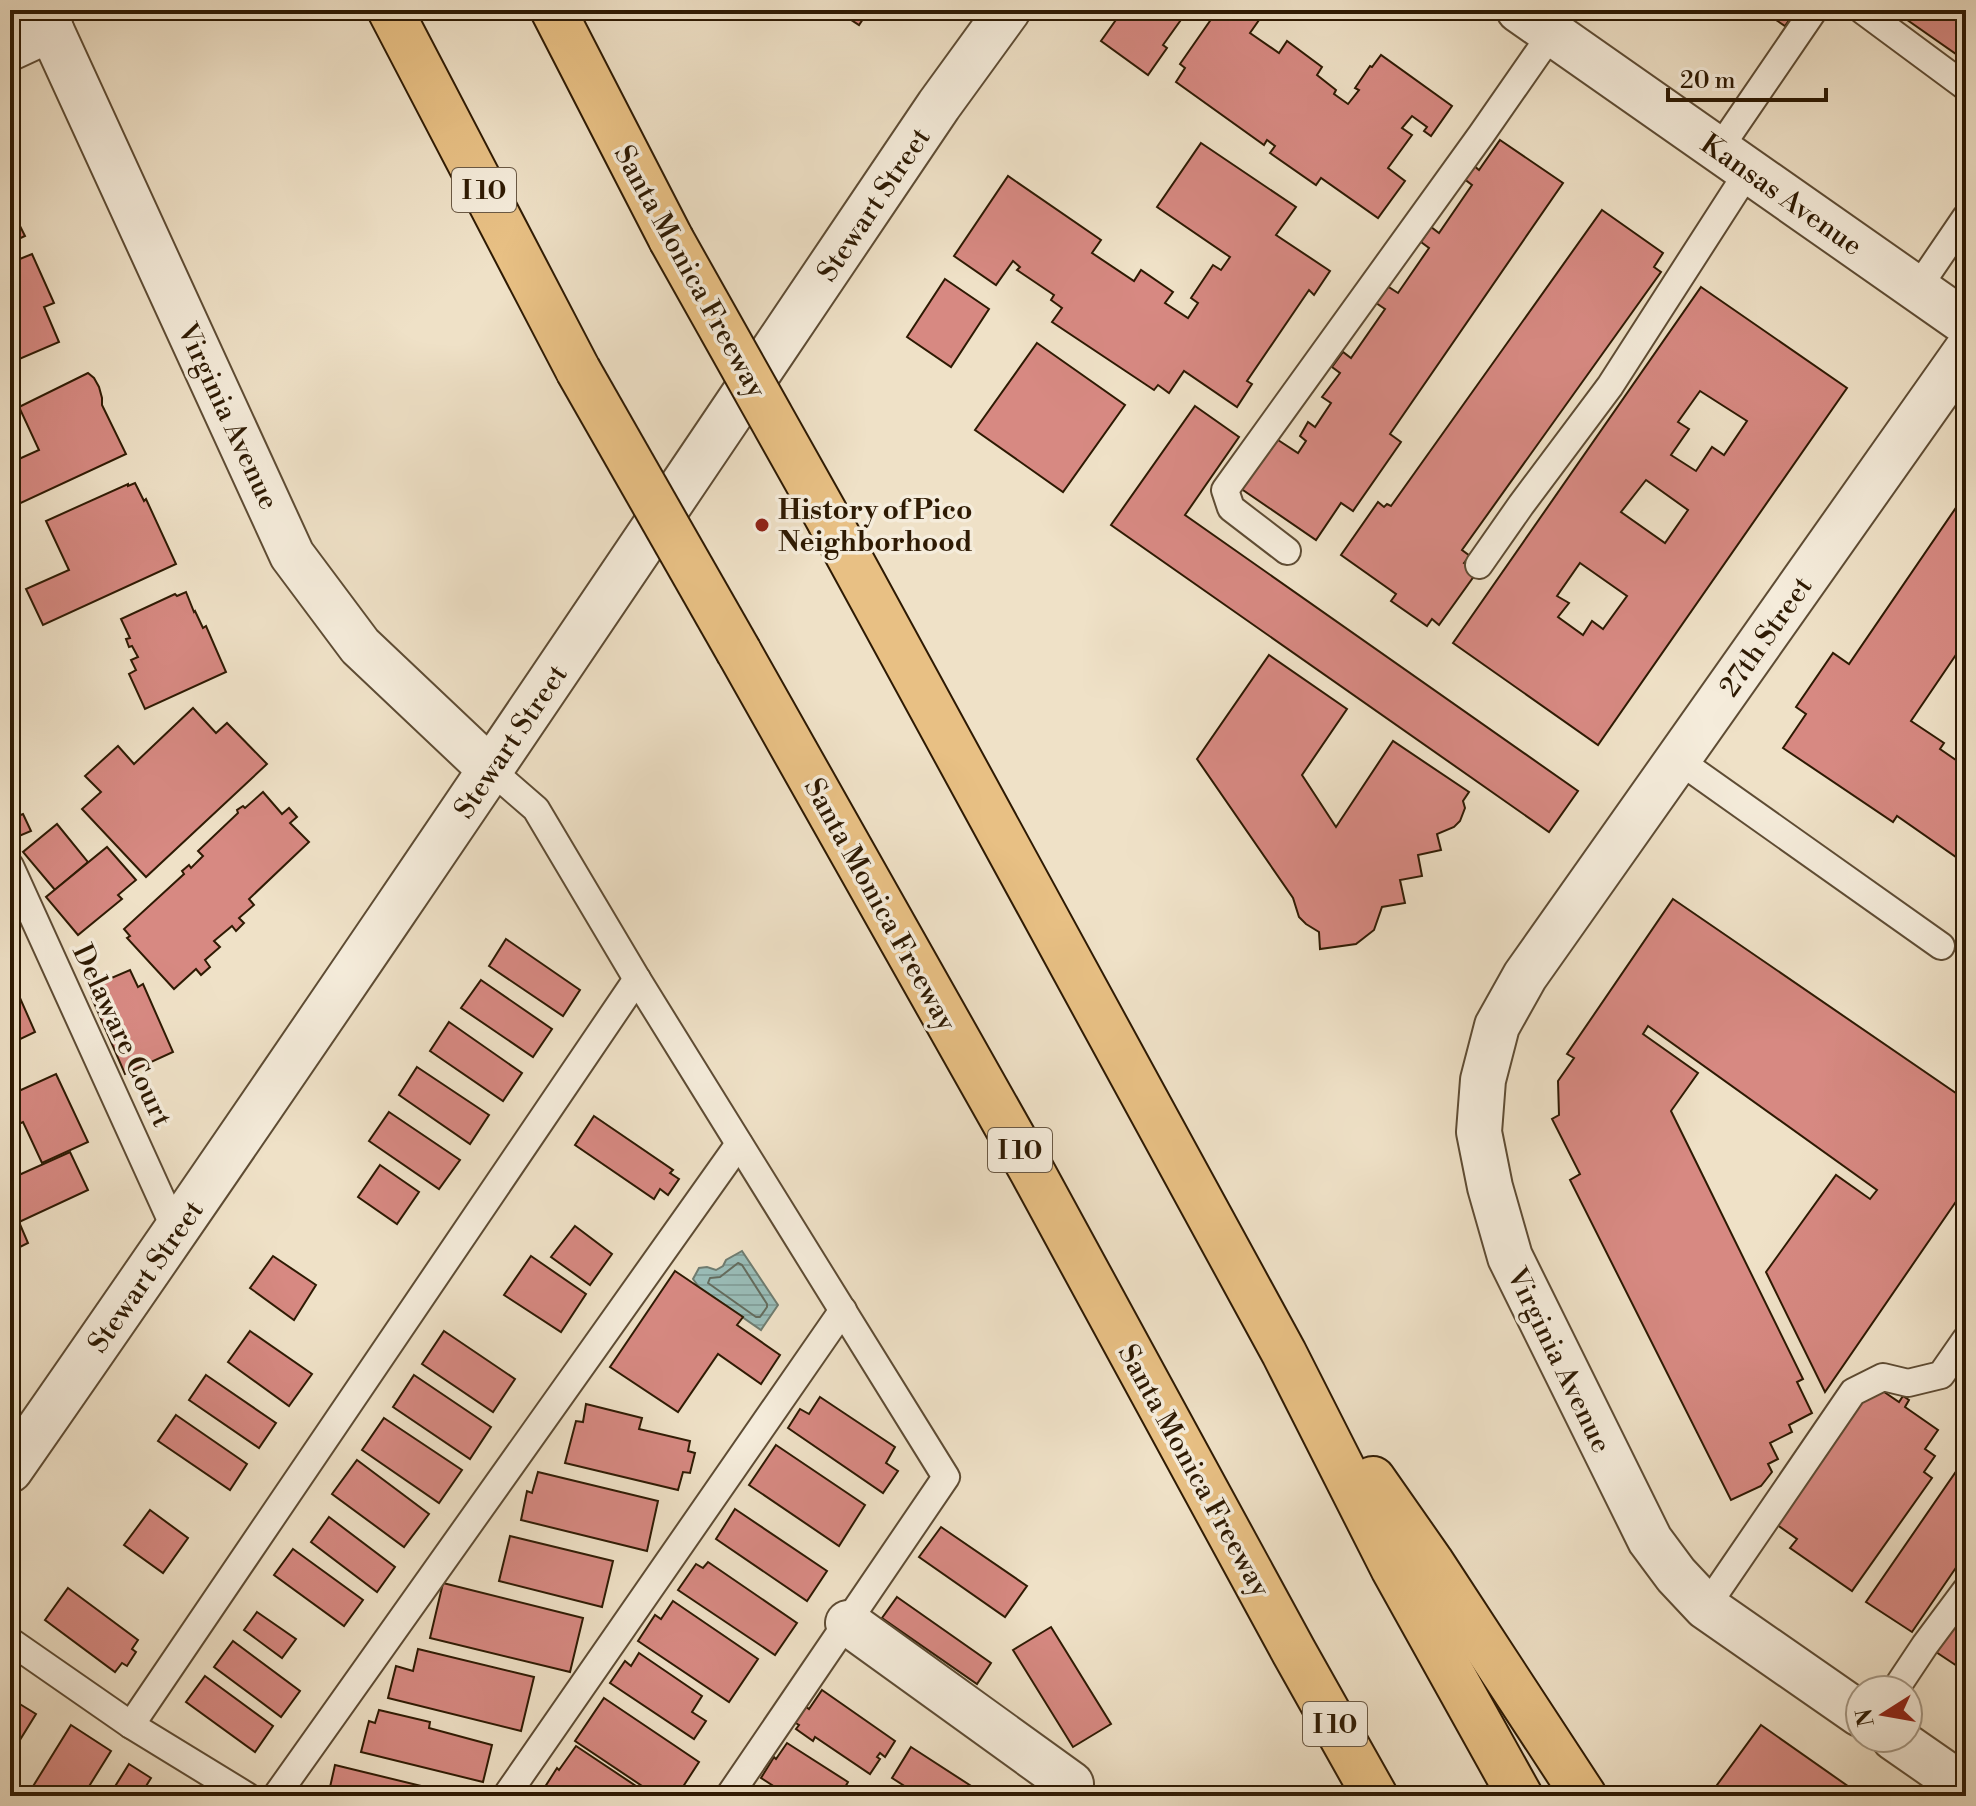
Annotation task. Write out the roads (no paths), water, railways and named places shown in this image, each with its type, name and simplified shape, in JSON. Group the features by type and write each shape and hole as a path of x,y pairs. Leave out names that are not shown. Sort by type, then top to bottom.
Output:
{"highway":[{"name":"Santa Monica Freeway","path":"390,10 578,370 1032,1171 1375,1796"},
{"name":"Santa Monica Freeway","path":"553,10 671,239 830,522 1284,1353 1393,1568 1520,1796"},
{"path":"1284,1353 1431,1562 1584,1796"},
{"path":"1294,1652 1343,1796"}],"street":[{"name":"Stewart Street","path":"10,1470 491,770 922,131 1008,10"},
{"name":"Kansas Avenue","path":"1529,16 1966,323"},
{"name":"Virginia Avenue","path":"47,20 292,555 360,646 491,770"},
{"path":"10,48 47,20"},
{"name":"27th Street","path":"1563,920 1966,351"},
{"name":"Virginia Avenue","path":"1563,920 1525,976 1497,1026 1483,1080 1479,1132 1490,1187 1510,1257 1650,1540 1676,1575 1706,1607 1844,1703"},
{"path":"848,1623 1067,1790"},
{"path":"1917,1754 1966,1788"}],"lane":[{"path":"1479,565 1610,386 1681,279 1734,160 1814,10"},
{"path":"1862,10 1966,87"},
{"path":"1287,551 1231,508 1225,490 1463,161 1529,16"},
{"path":"1917,289 1966,217"},
{"path":"1677,759 1941,946"},
{"path":"491,770 536,809 637,979 946,1477 729,1796"},
{"name":"Delaware Court","path":"10,866 176,1231"},
{"path":"131,1725 637,979"},
{"path":"276,1796 739,1144"},
{"path":"506,1796 843,1310"},
{"path":"1706,1607 1853,1392 1883,1377 1908,1383 1941,1375 1966,1339"},
{"path":"1906,1674 1966,1590"},
{"path":"10,1641 131,1725 247,1796"}],"water":[{"path":"742,1251 778,1305 761,1330 699,1287 693,1279 699,1268 716,1270"}],"place":[{"name":"History of Pico Neighborhood","path":"762,525"}]}
